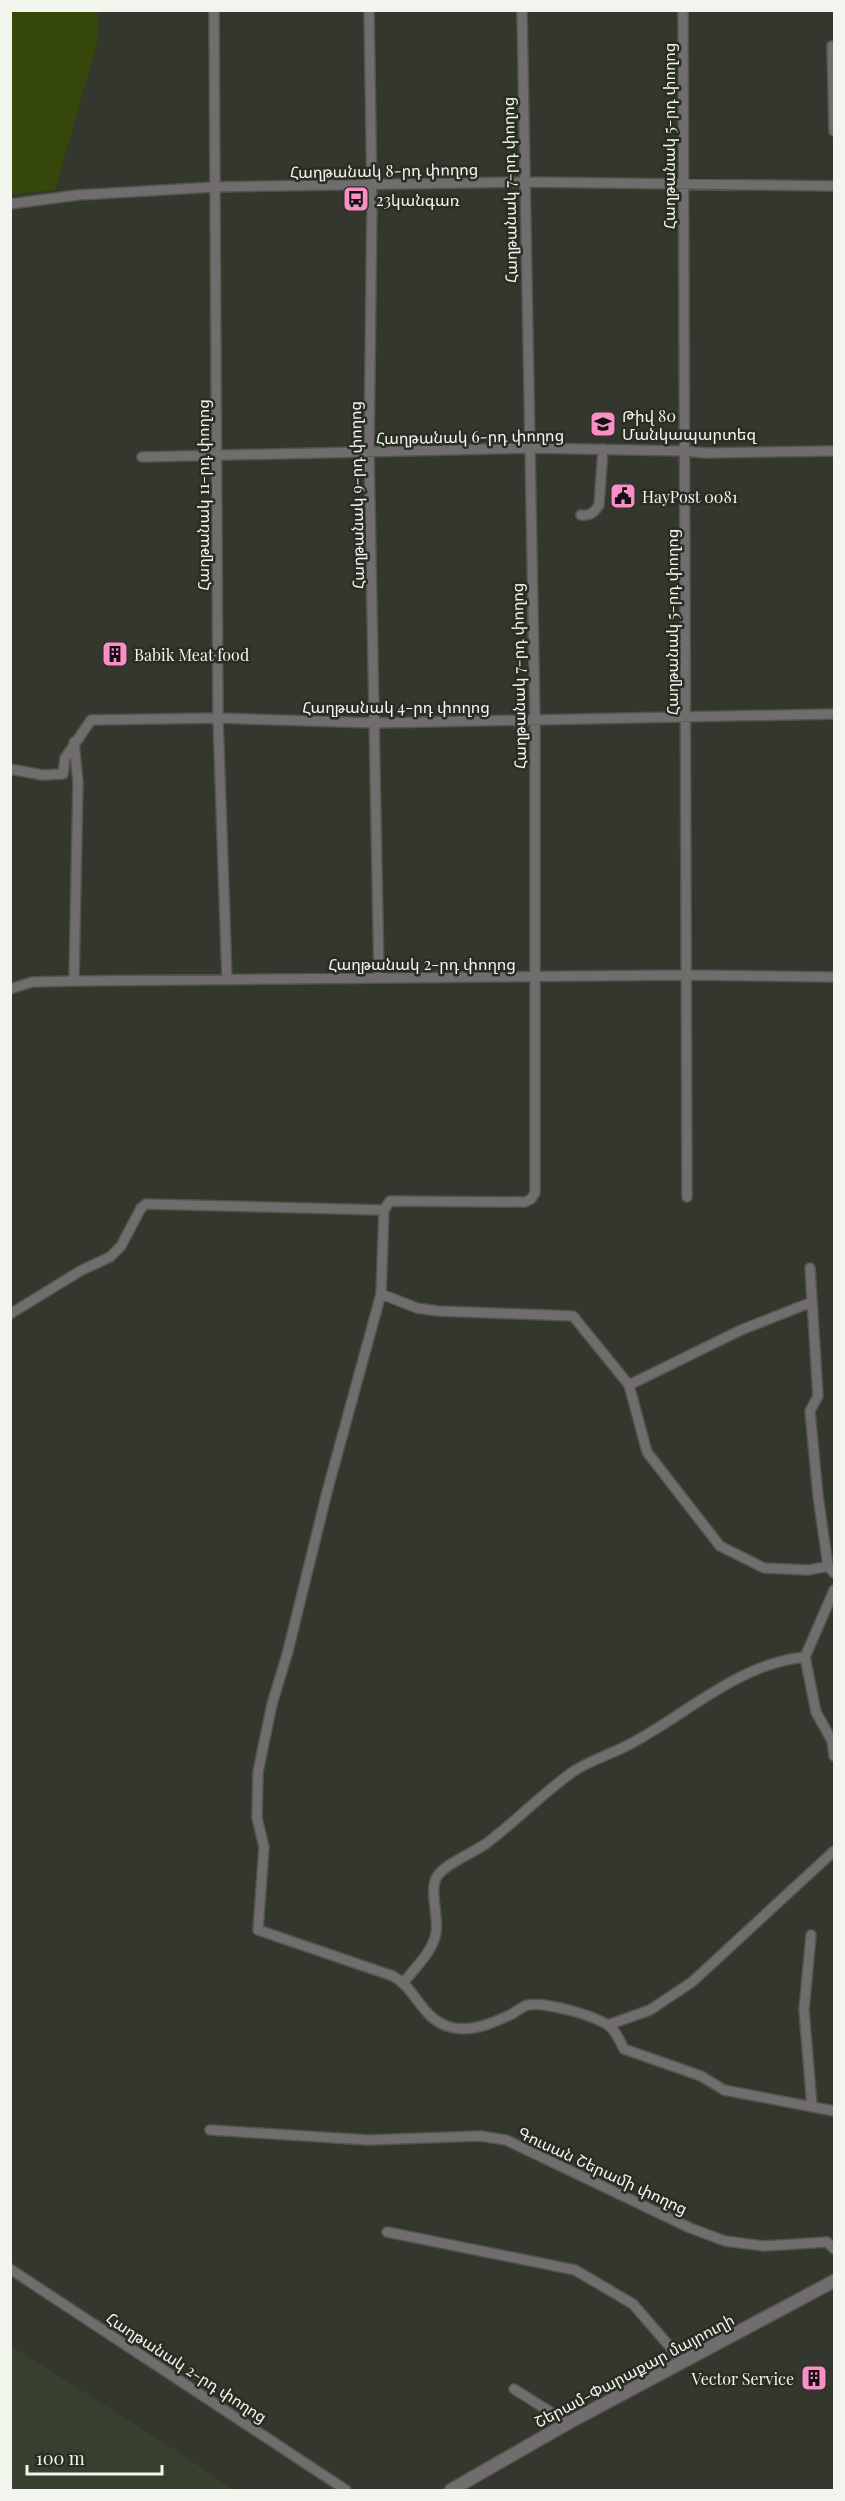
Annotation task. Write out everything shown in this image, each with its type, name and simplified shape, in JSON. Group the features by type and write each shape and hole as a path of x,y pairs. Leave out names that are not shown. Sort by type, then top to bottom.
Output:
{"street":[{"name":"Հաղթանակ 11-րդ փողոց","path":"214,10 219,718 227,980"},
{"name":"Հաղթանակ 9-րդ փողոց","path":"369,10 372,186 369,453 379,978"},
{"name":"Հաղթանակ 7-րդ փողոց","path":"384,1210 390,1201 525,1202 535,1193 535,720 522,10"},
{"name":"Հաղթանակ 5-րդ փողոց","path":"683,10 687,1197"},
{"path":"832,46 834,131"},
{"name":"Հաղթանակ 8-րդ փողոց","path":"10,204 78,195 215,187 524,182 834,186"},
{"name":"Հաղթանակ 6-րդ փողոց","path":"142,458 529,448 705,453 834,451"},
{"path":"581,515 588,516 595,512 599,505 603,449"},
{"name":"Հաղթանակ 4-րդ փողոց","path":"10,769 42,775 63,774 65,758 91,720 219,718 375,723 834,714"},
{"path":"74,742 78,782 74,981"},
{"name":"Հաղթանակ 2-րդ փողոց","path":"10,989 33,982 74,981 686,975 834,977"},
{"path":"10,1314 82,1270 110,1257 120,1246 141,1208 152,1202 384,1210 381,1294 327,1492 288,1651 272,1704 258,1772 257,1818 264,1847 258,1930 386,1973 404,1982 426,2014 439,2024 452,2028 469,2029 528,2006 548,2006 589,2016 608,2025 616,2033 624,2049 701,2076 724,2090 834,2112"},
{"path":"381,1294 417,1308 438,1311 573,1317 629,1385 646,1452 720,1546 764,1568 831,1569 818,1496 810,1411 818,1396 810,1268"},
{"path":"629,1385 741,1329 812,1302"},
{"path":"834,1590 805,1657 816,1712 833,1741 834,1756"},
{"path":"404,1982 425,1955 436,1935 438,1916 433,1885 438,1875 446,1868 489,1841 573,1772 633,1743 706,1696 756,1670 787,1659 805,1657"},
{"path":"608,2025 651,2010 692,1982 834,1851"},
{"path":"811,1935 804,2010 812,2106"},
{"name":"Գուսան Շերամի փողոց","path":"210,2130 368,2140 480,2136 506,2140 690,2228 725,2241 764,2246 827,2242 834,2249"},
{"path":"387,2232 574,2270 633,2304 683,2361"},
{"name":"Հաղթանակ 2-րդ փողոց","path":"10,2269 346,2490"},
{"name":"Շերամ-Փարաքար մայրուղի","path":"451,2490 568,2423 834,2281"},
{"path":"514,2389 568,2423"}],"shaded area":[{"path":"10,2345 172,2448 234,2490 11,2490"}],"green space":[{"path":"11,10 98,11 97,44 55,190 11,194"}],"place":[{"name":"23կանգառ","path":"356,199"},
{"name":"Թիվ 80 Մանկապարտեզ","path":"603,424"},
{"name":"HayPost 0081","path":"623,496"},
{"name":"Babik Meat food","path":"115,654"},
{"name":"Vector Service","path":"814,2378"}]}
